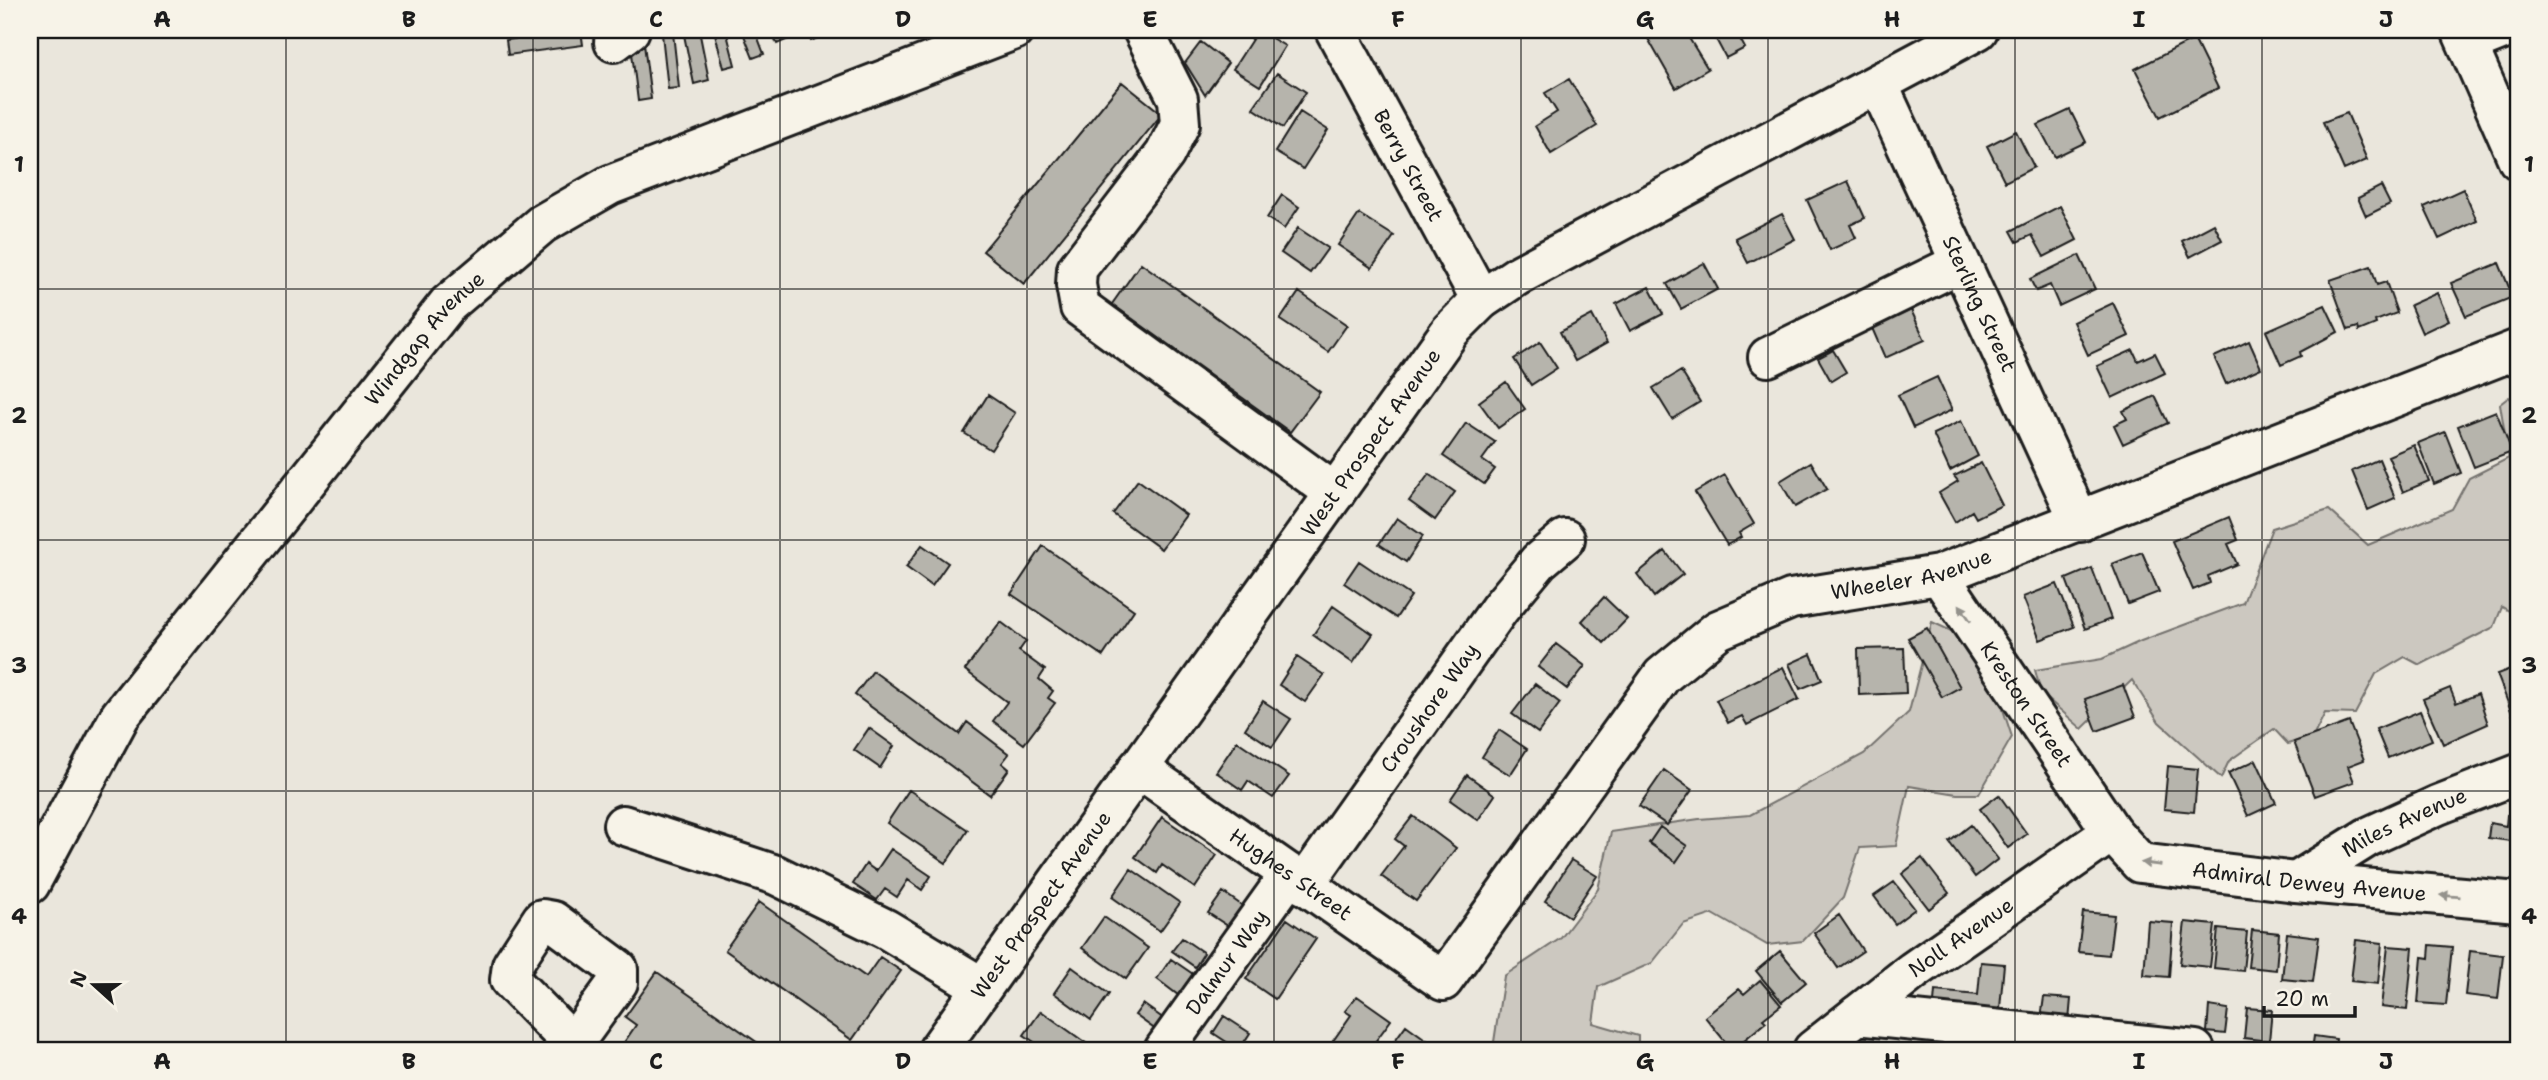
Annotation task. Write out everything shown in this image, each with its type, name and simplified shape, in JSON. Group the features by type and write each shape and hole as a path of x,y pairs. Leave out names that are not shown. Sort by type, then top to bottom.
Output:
{"street":[{"name":"Windgap Avenue","path":"30,884 120,716 448,304 542,225 610,185 1014,30"},
{"path":"1143,30 1178,99 1180,124 1165,154 1077,269 1076,285 1080,307 1335,493"},
{"name":"Berry Street","path":"1335,30 1481,300"},
{"name":"West Prospect Avenue","path":"938,1050 1451,330 1481,300 1517,276 1978,30"},
{"path":"2503,30 2464,37 2518,160"},
{"name":"Sterling Street","path":"1878,84 2080,522"},
{"path":"1768,357 1960,263"},
{"name":"Wheeler Avenue","path":"1443,981 1662,676 1718,629 1791,599 1939,575 2518,349"},
{"name":"Croushore Way","path":"1297,880 1500,608 1539,561 1565,539"},
{"name":"Kreston Street","path":"1939,575 2112,832"},
{"name":"Hughes Street","path":"1138,768 1443,981"},
{"name":"Miles Avenue","path":"2296,882 2368,837 2438,805 2518,774"},
{"path":"623,825 776,875 887,929 982,988"},
{"name":"Admiral Dewey Avenue","path":"2112,832 2140,863 2296,882 2518,902"},
{"name":"Noll Avenue","path":"1813,1050 1913,971 2112,832"},
{"name":"Dalmur Way","path":"1164,1050 1297,880"},
{"path":"1857,1015 2195,1050"}],"shaded area":[{"path":"2509,397 2518,407 2518,616 2502,607 2494,627 2420,665 2405,657 2376,674 2355,714 2325,713 2314,735 2288,744 2274,729 2229,761 2221,778 2159,722 2132,680 2082,729 2041,693 2035,670 2102,659 2141,641 2243,603 2272,528 2329,510 2368,545 2452,509 2469,478 2509,458 2500,404"},
{"path":"1932,622 1960,635 1998,694 2012,737 1979,794 1957,794 1909,786 1896,846 1860,848 1843,898 1803,941 1767,945 1713,914 1683,924 1652,963 1598,987 1593,1023 1638,1036 1638,1050 1480,1050 1494,1042 1504,976 1561,938 1598,889 1611,832 1699,819 1750,815 1864,754 1909,712"}],"building":[{"path":"581,30 583,45 508,55 506,40"},
{"path":"683,30 699,30 709,80 694,84"},
{"path":"714,30 726,30 735,65 724,68"},
{"path":"742,30 755,30 764,54 753,58"},
{"path":"771,30 788,30 791,38 777,44"},
{"path":"805,30 821,30 824,35 811,41"},
{"path":"1258,30 1285,46 1260,86 1233,69"},
{"path":"1660,30 1684,30 1708,69 1676,88 1647,37"},
{"path":"1711,30 1753,30 1739,37 1745,48 1726,58"},
{"path":"673,33 679,88 668,89 662,34"},
{"path":"2194,39 2218,88 2160,117 2135,69"},
{"path":"1201,42 1228,63 1205,95 1185,63"},
{"path":"644,44 651,99 638,101 631,45"},
{"path":"1277,73 1306,92 1283,128 1253,108"},
{"path":"1569,79 1597,126 1551,154 1535,126 1557,112 1545,93"},
{"path":"1122,82 1162,114 1024,284 983,251"},
{"path":"2070,110 2086,142 2055,157 2038,125"},
{"path":"1300,112 1328,130 1303,169 1275,152"},
{"path":"2347,113 2367,160 2344,170 2323,122"},
{"path":"2016,131 2034,167 2005,182 1987,146"},
{"path":"1848,181 1865,218 1850,225 1856,238 1830,250 1807,200"},
{"path":"2381,186 2390,204 2366,216 2358,198"},
{"path":"2463,189 2477,221 2439,239 2424,207"},
{"path":"1282,195 1299,207 1284,229 1267,218"},
{"path":"2060,206 2077,240 2044,257 2032,235 2017,242 2011,231"},
{"path":"1359,214 1394,236 1372,268 1338,245"},
{"path":"1782,214 1795,239 1748,263 1735,238"},
{"path":"2214,224 2222,240 2190,257 2182,241"},
{"path":"1298,228 1328,248 1310,273 1281,253"},
{"path":"2079,255 2095,289 2059,306 2050,285 2036,291 2030,279"},
{"path":"1141,263 1320,392 1290,432 1112,304"},
{"path":"1704,263 1718,289 1681,309 1667,284"},
{"path":"2499,263 2513,297 2466,316 2451,283"},
{"path":"2371,266 2377,285 2386,282 2397,313 2375,321 2376,324 2359,331 2358,327 2348,330 2330,280"},
{"path":"1649,287 1663,314 1630,331 1616,304"},
{"path":"1299,292 1347,325 1328,352 1280,320"},
{"path":"2437,293 2449,320 2422,333 2410,305"},
{"path":"2113,303 2129,336 2088,355 2073,322"},
{"path":"2325,305 2338,332 2300,352 2301,356 2281,365 2266,331"},
{"path":"1911,310 1925,340 1885,358 1872,328"},
{"path":"1592,315 1607,343 1575,361 1560,332"},
{"path":"2249,341 2261,368 2226,384 2214,357"},
{"path":"1540,342 1557,368 1531,385 1514,359"},
{"path":"1833,350 1846,372 1831,381 1818,358"},
{"path":"2133,350 2138,361 2155,353 2165,373 2112,398 2097,366"},
{"path":"1681,371 1700,402 1672,419 1653,388"},
{"path":"1937,377 1952,410 1913,428 1898,395"},
{"path":"1506,382 1525,409 1498,428 1479,402"},
{"path":"988,395 1015,413 991,450 964,433"},
{"path":"2155,396 2168,423 2123,444 2114,425 2127,419 2123,411"},
{"path":"2496,411 2512,452 2474,467 2458,426"},
{"path":"1961,421 1978,456 1950,471 1933,434"},
{"path":"1466,423 1495,442 1482,460 1495,469 1484,484 1443,456"},
{"path":"2445,432 2461,473 2434,484 2418,443"},
{"path":"2414,445 2429,481 2403,492 2388,456"},
{"path":"2379,459 2395,498 2368,510 2352,471"},
{"path":"1811,462 1827,489 1795,507 1780,481"},
{"path":"1981,463 2002,505 1976,518 1972,511 1955,522 1939,493 1958,481 1954,476"},
{"path":"1429,474 1455,492 1435,520 1409,501"},
{"path":"1725,475 1754,524 1739,533 1741,537 1727,545 1695,492"},
{"path":"1138,480 1186,515 1161,549 1113,514"},
{"path":"2229,517 2238,540 2228,544 2237,564 2208,576 2210,583 2193,590 2172,541"},
{"path":"1397,518 1423,536 1406,562 1379,544"},
{"path":"922,545 948,563 932,586 906,567"},
{"path":"1043,546 1134,610 1103,656 1011,594"},
{"path":"1665,551 1683,574 1654,597 1637,574"},
{"path":"2142,552 2159,592 2128,604 2112,564"},
{"path":"1359,561 1411,596 1396,618 1344,583"},
{"path":"2092,568 2111,619 2085,629 2066,579"},
{"path":"2057,584 2074,627 2040,640 2023,597"},
{"path":"1604,597 1627,619 1604,643 1582,621"},
{"path":"1333,606 1373,634 1353,663 1313,635"},
{"path":"1001,622 1026,641 1019,651 1045,670 1039,679 1053,691 1048,698 1055,703 1024,744 993,721 1007,702 965,670"},
{"path":"1927,628 1960,687 1942,697 1908,638"},
{"path":"1556,644 1585,666 1567,689 1538,667"},
{"path":"1904,648 1906,693 1859,695 1858,649"},
{"path":"1811,654 1822,680 1800,689 1789,664"},
{"path":"1297,657 1324,675 1305,702 1279,685"},
{"path":"2518,666 2518,723 2516,724 2497,674"},
{"path":"1783,667 1799,699 1747,725 1742,716 1728,723 1716,700"},
{"path":"873,671 959,734 967,722 1009,754 1002,763 1009,769 990,795 855,695"},
{"path":"1535,684 1560,703 1538,733 1512,714"},
{"path":"2123,685 2135,717 2097,731 2085,699"},
{"path":"2450,688 2456,703 2478,694 2488,724 2443,744 2423,699"},
{"path":"1263,701 1291,719 1272,747 1245,729"},
{"path":"2420,711 2432,740 2388,758 2376,729"},
{"path":"2349,722 2364,760 2348,766 2354,782 2315,796 2294,742"},
{"path":"869,728 894,746 880,768 854,750"},
{"path":"1499,730 1527,749 1510,775 1482,757"},
{"path":"1237,741 1289,776 1273,798 1248,781 1242,790 1216,772"},
{"path":"2256,760 2276,803 2248,816 2228,773"},
{"path":"2168,766 2198,769 2194,812 2164,809"},
{"path":"1664,770 1692,790 1667,825 1639,806"},
{"path":"1467,775 1495,795 1478,820 1450,800"},
{"path":"909,790 968,830 946,863 887,823"},
{"path":"1999,795 2027,834 2008,848 1980,809"},
{"path":"2507,815 2518,817 2518,842 2488,838 2490,823 2506,826"},
{"path":"1413,816 1456,848 1416,901 1381,876 1404,846 1395,839"},
{"path":"1162,817 1217,855 1195,888 1162,865 1157,873 1135,857"},
{"path":"1971,825 1998,859 1975,877 1949,842"},
{"path":"1660,827 1687,846 1676,862 1649,843"},
{"path":"891,849 931,876 922,890 908,880 897,897 885,889 877,900 853,884 866,864 876,871"},
{"path":"1922,858 1949,893 1929,909 1902,874"},
{"path":"1571,860 1597,876 1570,917 1545,901"},
{"path":"1131,869 1180,903 1160,931 1112,897"},
{"path":"1894,882 1915,909 1895,924 1874,896"},
{"path":"1223,892 1244,907 1231,928 1208,913"},
{"path":"759,902 866,977 880,957 901,971 852,1040 725,950"},
{"path":"2083,912 2114,915 2109,955 2078,952"},
{"path":"1839,915 1863,951 1838,968 1814,933"},
{"path":"1104,917 1148,948 1126,979 1082,948"},
{"path":"1287,919 1316,939 1275,999 1246,979"},
{"path":"2148,921 2173,923 2169,977 2144,975"},
{"path":"2185,922 2215,925 2210,967 2180,964"},
{"path":"2218,929 2247,932 2243,971 2214,968"},
{"path":"2252,930 2279,933 2276,970 2248,967"},
{"path":"2287,933 2319,937 2313,982 2282,979"},
{"path":"1182,938 1204,953 1195,967 1172,951"},
{"path":"2356,940 2382,943 2378,984 2351,981"},
{"path":"2430,945 2452,947 2446,1005 2418,1003 2422,957 2429,958"},
{"path":"2388,946 2413,948 2407,1010 2381,1007"},
{"path":"1780,951 1806,982 1782,1002 1756,971"},
{"path":"2470,951 2503,955 2498,999 2465,995"},
{"path":"1171,959 1193,974 1178,995 1157,979"},
{"path":"1981,962 2004,964 1999,1019 1933,1014 1935,991 1978,995"},
{"path":"1072,967 1109,994 1091,1020 1054,993"},
{"path":"657,972 768,1050 632,1050 623,1044 636,1025 625,1017"},
{"path":"1760,980 1781,1005 1763,1019 1766,1022 1732,1050 1705,1017 1739,989 1744,994"},
{"path":"1357,996 1391,1020 1369,1050 1346,1050 1333,1041 1351,1015 1345,1011"},
{"path":"2044,997 2071,999 2069,1021 2041,1018"},
{"path":"1143,1004 1164,1019 1156,1030 1135,1015"},
{"path":"2209,1006 2228,1009 2225,1034 2207,1032"},
{"path":"2247,1008 2272,1010 2269,1041 2244,1038"},
{"path":"1041,1011 1090,1046 1087,1050 1046,1050 1024,1035"},
{"path":"1224,1016 1250,1033 1239,1050 1213,1033"},
{"path":"1406,1025 1435,1046 1432,1050 1388,1050"},
{"path":"2314,1036 2336,1039 2335,1050 2312,1050"}]}
